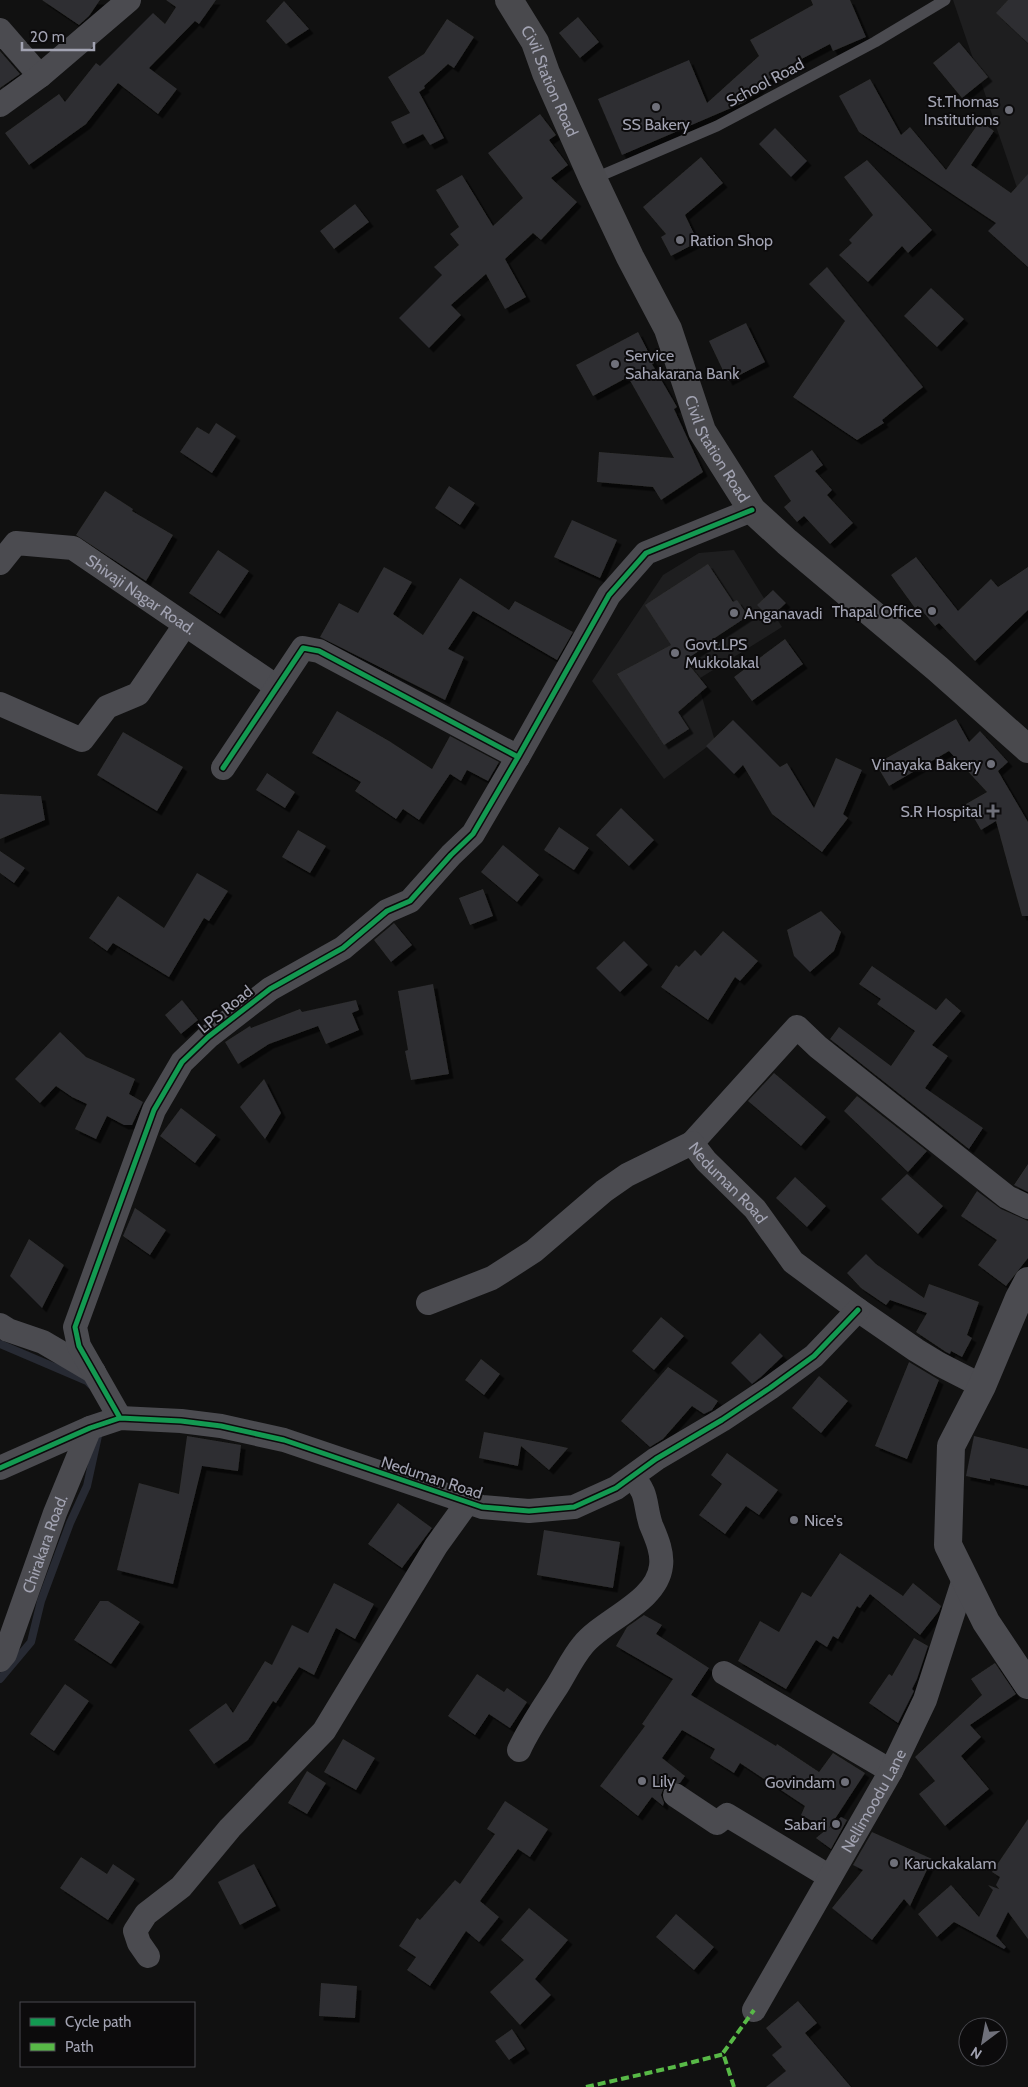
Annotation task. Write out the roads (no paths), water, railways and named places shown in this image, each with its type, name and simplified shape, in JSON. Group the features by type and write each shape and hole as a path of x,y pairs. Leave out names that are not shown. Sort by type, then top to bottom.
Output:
{"main road":[{"name":"Civil Station Road","path":"508,0 535,42 546,72 593,179 630,257 668,329 702,431 752,510 787,542 938,669 1028,749"}],"street":[{"path":"0,105 40,76 129,0"},
{"path":"0,30 40,76"},
{"name":"LPS Road","path":"120,1418 78,1346 75,1327 154,1110 182,1062 208,1037 270,989 344,948 387,910 410,901 451,855 473,834 609,595 646,553 752,510"},
{"name":"Shivaji Nagar Road.","path":"0,564 16,543 73,548 277,687"},
{"path":"0,704 82,740 107,706 138,694 185,625"},
{"path":"223,768 303,648 320,651 518,757"},
{"path":"692,1143 797,1026 818,1047 1007,1197 1028,1207"},
{"name":"Neduman Road","path":"428,1303 492,1278 534,1251 604,1191 627,1175 692,1143 706,1161 755,1209 793,1262 858,1310 939,1364 982,1386"},
{"path":"1028,1281 1018,1298 982,1386 951,1446 948,1545 986,1622 1028,1685"},
{"name":"Neduman Road","path":"120,1418 181,1421 221,1426 284,1440 482,1507 529,1512 574,1508 616,1488 656,1459 722,1420 770,1388 814,1356 858,1310"},
{"path":"0,1325 8,1330 43,1342 94,1372"},
{"path":"0,1468 90,1428 120,1418"},
{"name":"Chirakara Road.","path":"0,1660 5,1654 56,1513 90,1428"},
{"path":"519,1750 534,1721 583,1645 600,1628 639,1601 651,1589 659,1577 662,1564 659,1547 648,1515 642,1487 632,1477"},
{"path":"148,1956 139,1943 135,1931 146,1914 181,1887 230,1828 324,1731 436,1546 467,1503"},
{"name":"Nellimoodu Lane","path":"754,2010 891,1771 925,1700 964,1578"},
{"path":"724,1673 891,1771"},
{"path":"675,1795 716,1823 727,1816 830,1877"}],"lane":[{"name":"School Road","path":"593,179 717,126 875,42 945,0"}],"waterway":[{"path":"0,1344 87,1381 91,1385"},
{"path":"0,1679 31,1642 41,1601 70,1523 87,1486 98,1436"}],"place":[{"name":"SS Bakery","path":"656,107"},
{"name":"St.Thomas Institutions","path":"1009,110"},
{"name":"Ration Shop","path":"680,240"},
{"name":"Service Sahakarana Bank","path":"615,364"},
{"name":"Thapal Office","path":"932,611"},
{"name":"Anganavadi","path":"734,613"},
{"name":"Govt.LPS Mukkolakal","path":"675,653"},
{"name":"Vinayaka Bakery","path":"991,764"},
{"name":"S.R Hospital","path":"993,811"},
{"name":"Nice's","path":"794,1520"},
{"name":"Lily","path":"642,1781"},
{"name":"Govindam","path":"845,1782"},
{"name":"Sabari","path":"836,1824"},
{"name":"Karuckakalam","path":"894,1863"}]}
